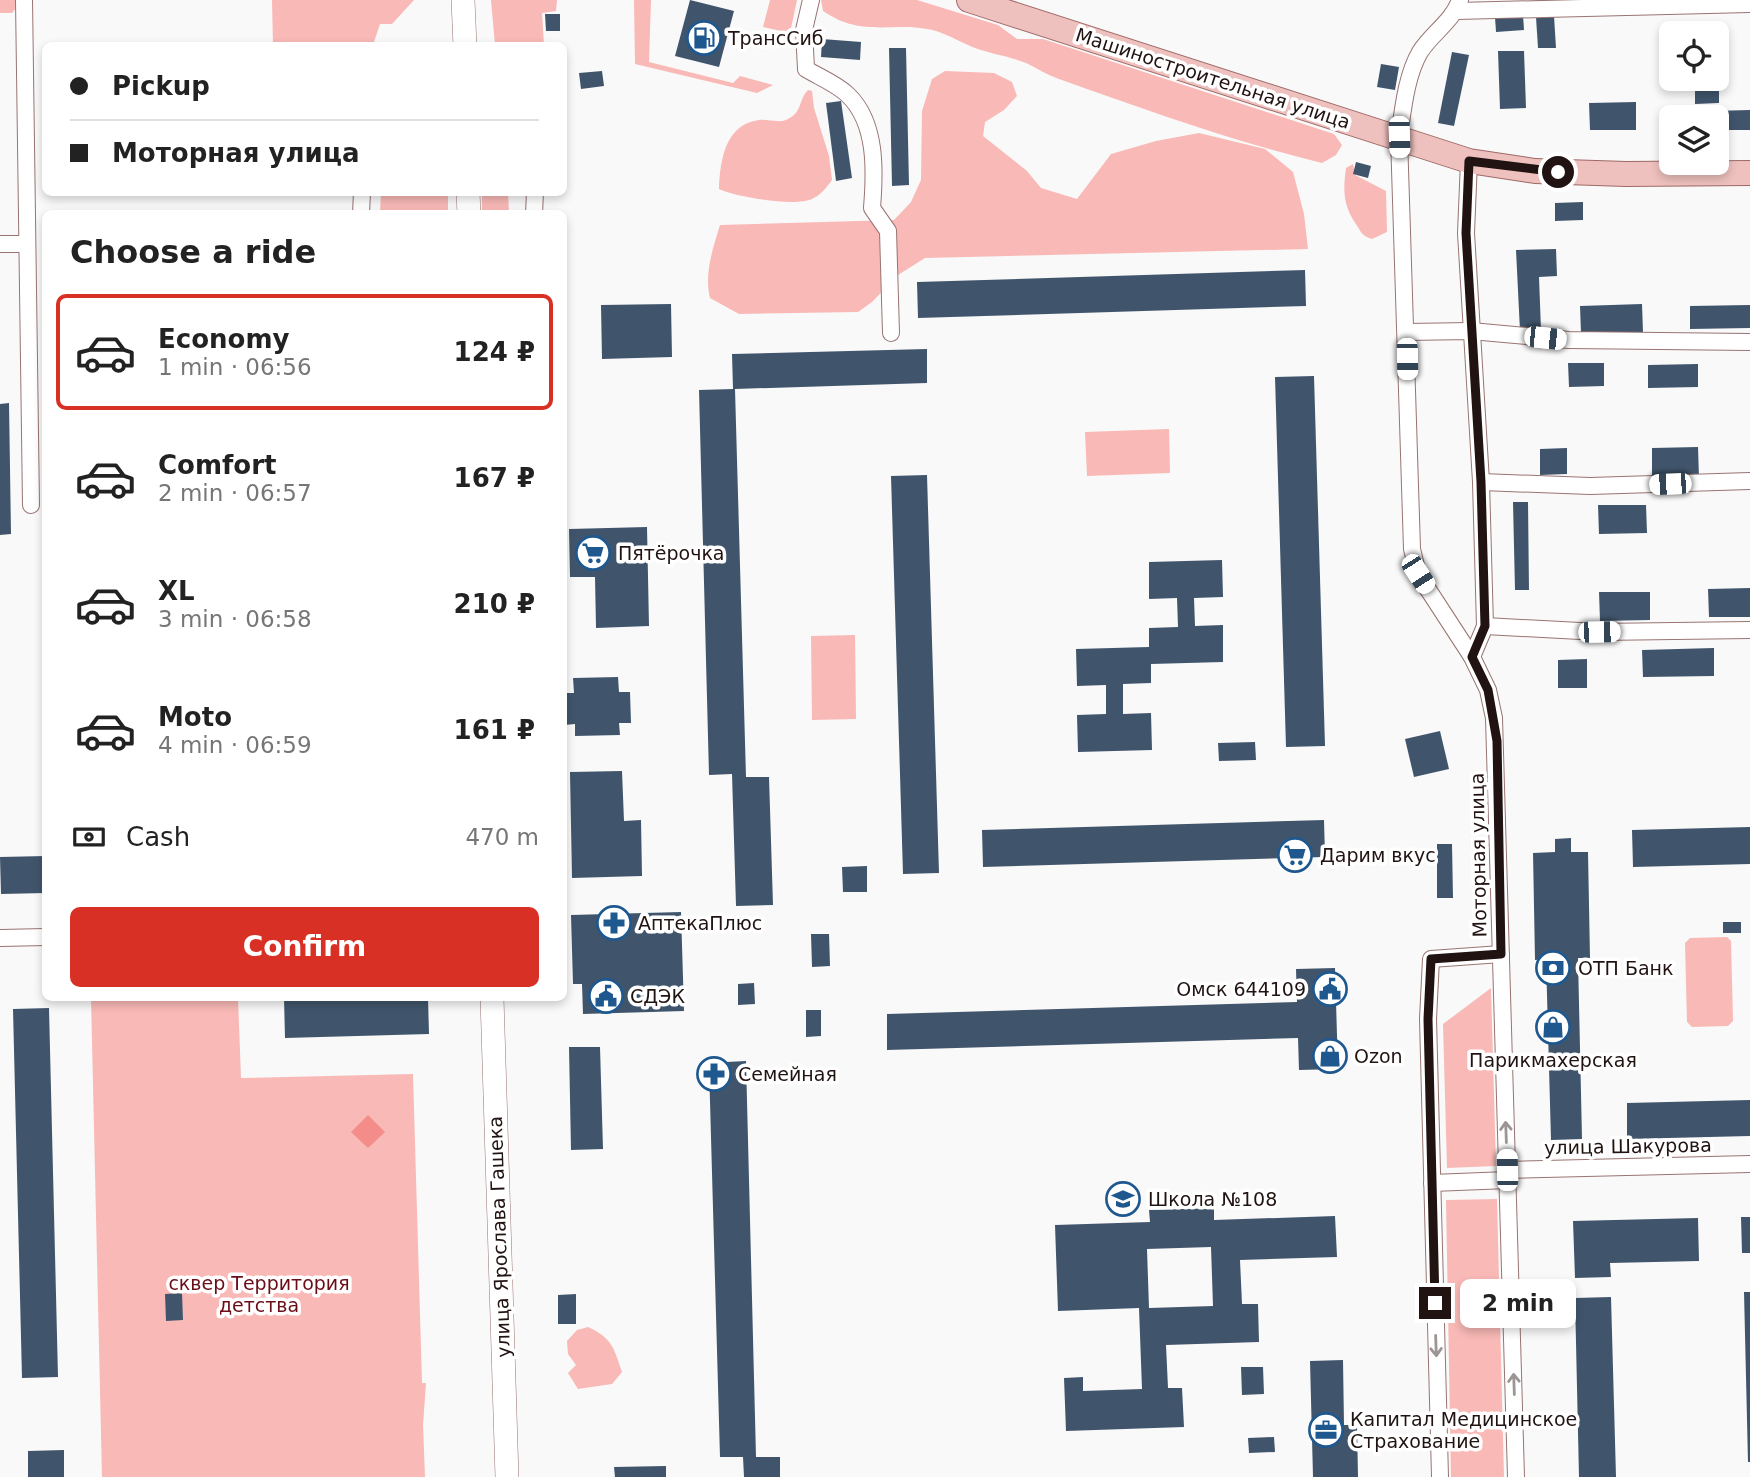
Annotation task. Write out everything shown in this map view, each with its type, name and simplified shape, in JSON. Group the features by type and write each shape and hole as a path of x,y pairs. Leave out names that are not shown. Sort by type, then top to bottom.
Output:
{"main road":[{"path":"463,0 465,42"},
{"name":"Машиностроительная улица","path":"969,0 1469,161 1535,171 1626,174 1750,173"},
{"name":"улица Ярослава Гашека","path":"492,1001 507,1477"}],"street":[{"path":"24,0 31,505"},
{"path":"811,0 804,30 806,69 847,94 864,118 870,139 874,178 872,208 888,231 891,333"},
{"path":"1458,6 1750,4"},
{"name":"Моторная улица","path":"1458,6 1420,51 1404,106 1399,137 1412,549 1418,574 1472,657 1488,690 1497,741 1516,1477"},
{"path":"1469,161 1466,233 1481,482 1485,626 1472,657"},
{"path":"0,244 27,244"},
{"path":"28,308 42,308"},
{"path":"1406,332 1471,331 1569,340 1750,342"},
{"path":"1481,482 1590,486 1750,481"},
{"path":"1485,626 1599,632 1750,630"},
{"path":"0,938 42,937"},
{"path":"1440,1477 1428,1019 1431,959 1501,954"},
{"name":"улица Шакурова","path":"1432,1183 1507,1175 1750,1164"}],"green space":[{"path":"0,0 18,0 18,6 12,13 0,13"},
{"path":"272,0 414,0 392,24 380,24 374,42 273,42"},
{"path":"491,0 557,0 556,11 542,13 544,42 495,42"},
{"path":"634,0 651,0 649,62 733,83 740,76 773,85 757,93 635,64"},
{"path":"770,0 797,0 790,33 763,27"},
{"path":"821,0 917,0 998,25 1017,39 1043,39 1334,134 1342,145 1336,155 1322,163 1288,154 1124,102 1055,77 1026,63 975,48 936,31 852,24 823,11"},
{"path":"945,71 994,73 1012,82 1017,96 1004,110 985,122 983,136 1027,171 1041,188 1077,199 1111,154 1156,141 1199,133 1265,149 1293,172 1304,214 1308,249 925,258 898,275 872,302 858,312 739,314 710,298 709,270 720,225 894,220 911,202 921,180 922,111 932,79"},
{"path":"808,90 812,91 814,108 829,156 832,180 825,188 812,199 793,202 751,198 719,189 723,156 732,136 748,123 759,120 780,121 791,117 798,110"},
{"path":"1353,164 1355,175 1386,191 1387,232 1372,239 1361,231 1346,204 1346,168"},
{"path":"381,196 448,196 448,210 380,210"},
{"path":"482,196 508,196 509,210 482,210"},
{"path":"1169,429 1170,473 1087,476 1085,432"},
{"path":"855,635 856,719 812,720 811,636"},
{"path":"1727,937 1731,941 1733,1021 1728,1026 1692,1027 1687,1022 1685,943 1690,938"},
{"path":"1491,988 1496,1166 1447,1168 1443,1024"},
{"name":"сквер Территория детства","path":"91,1001 238,1001 241,1078 413,1074 422,1383 426,1383 423,1425 425,1477 102,1477"},
{"path":"1497,1199 1504,1477 1451,1477 1446,1200"},
{"path":"588,1327 602,1335 611,1345 622,1372 612,1384 578,1389 568,1373 576,1365 568,1354 567,1341 577,1330"}],"shaded area":[{"path":"368,1115 385,1132 368,1148 351,1132"}],"building":[{"path":"690,0 734,11 719,67 675,56"},
{"path":"545,14 560,14 560,31 546,31"},
{"path":"1523,15 1524,30 1496,32 1495,17"},
{"path":"1554,16 1556,48 1538,48 1536,17"},
{"path":"822,39 861,42 860,60 821,57"},
{"path":"889,48 906,48 909,185 892,186"},
{"path":"1498,51 1524,51 1526,108 1500,109"},
{"path":"1452,52 1469,55 1454,126 1438,123"},
{"path":"1381,64 1399,67 1395,90 1377,87"},
{"path":"602,71 604,86 581,89 579,73"},
{"path":"1695,91 1719,91 1719,103 1695,104"},
{"path":"841,101 852,178 836,181 826,103"},
{"path":"1636,102 1636,130 1590,130 1589,103"},
{"path":"1750,110 1750,130 1729,130 1729,111"},
{"path":"1356,162 1371,166 1368,178 1353,174"},
{"path":"1583,202 1583,220 1555,221 1555,203"},
{"path":"1556,249 1557,276 1539,277 1541,330 1520,331 1516,250"},
{"path":"1305,270 1306,306 918,318 917,282"},
{"path":"671,304 672,357 602,359 601,305"},
{"path":"1642,304 1643,332 1581,333 1580,306"},
{"path":"1750,305 1750,328 1690,329 1690,306"},
{"path":"927,349 927,383 735,389 746,777 769,777 773,905 736,906 732,774 709,775 699,390 733,389 732,354"},
{"path":"1568,363 1604,363 1604,386 1569,387"},
{"path":"1698,364 1698,387 1648,388 1648,365"},
{"path":"1314,376 1325,746 1286,747 1275,377"},
{"path":"9,403 11,534 0,535 0,404"},
{"path":"1698,447 1699,479 1652,480 1652,448"},
{"path":"1567,448 1567,474 1540,475 1540,449"},
{"path":"927,475 939,873 903,874 891,476"},
{"path":"1513,502 1528,502 1529,590 1515,590"},
{"path":"1598,505 1646,505 1647,533 1599,534"},
{"path":"647,527 649,626 596,628 595,577 570,577 569,529"},
{"path":"1222,560 1223,597 1194,598 1195,626 1223,625 1223,662 1151,664 1151,683 1123,684 1123,714 1151,713 1152,750 1078,752 1077,715 1106,714 1106,685 1077,686 1076,649 1149,647 1149,628 1178,627 1177,598 1149,599 1149,562"},
{"path":"1750,588 1750,617 1709,617 1708,589"},
{"path":"1599,592 1650,592 1650,620 1600,621"},
{"path":"1714,648 1714,676 1643,677 1642,650"},
{"path":"1587,659 1587,688 1558,688 1558,660"},
{"path":"618,677 619,692 630,692 631,723 619,723 620,735 575,736 575,724 567,725 567,693 574,693 573,678"},
{"path":"1440,731 1449,769 1414,777 1405,739"},
{"path":"1255,742 1256,760 1219,761 1218,743"},
{"path":"622,771 624,821 641,820 642,876 572,878 570,772"},
{"path":"1324,820 1325,857 983,867 982,830"},
{"path":"1750,827 1750,864 1633,867 1632,830"},
{"path":"1571,838 1571,852 1588,852 1590,958 1578,958 1582,1139 1551,1140 1546,959 1535,960 1533,853 1555,852 1555,839"},
{"path":"1437,844 1452,844 1453,898 1437,898"},
{"path":"42,856 42,893 1,894 0,857"},
{"path":"867,866 867,892 843,892 842,867"},
{"path":"681,912 684,1011 583,1014 582,984 573,984 571,915"},
{"path":"1723,922 1741,922 1741,933 1723,933"},
{"path":"811,934 829,934 830,966 812,967"},
{"path":"1335,968 1338,1069 1299,1070 1298,1038 887,1050 887,1014 1297,1002 1296,969"},
{"path":"754,983 755,1004 738,1005 738,984"},
{"path":"284,1001 428,1001 429,1034 285,1038"},
{"path":"49,1008 58,1377 22,1378 13,1009"},
{"path":"806,1010 821,1010 821,1036 806,1037"},
{"path":"569,1047 600,1047 603,1149 571,1150"},
{"path":"746,1061 756,1457 780,1457 780,1477 744,1477 743,1457 720,1457 709,1066 726,1066 726,1062"},
{"path":"1750,1100 1750,1136 1627,1139 1627,1103"},
{"name":"Школа №108","path":"1214,1208 1214,1220 1335,1216 1337,1257 1240,1260 1242,1304 1258,1304 1259,1342 1166,1345 1168,1388 1182,1388 1184,1427 1066,1431 1064,1378 1083,1377 1083,1391 1142,1389 1139,1308 1058,1311 1055,1225 1150,1222 1149,1210","holes":["1211,1247 1213,1306 1149,1308 1147,1249"]},
{"path":"1741,1217 1750,1217 1750,1253 1742,1253"},
{"path":"1698,1218 1699,1261 1610,1263 1611,1277 1575,1278 1573,1221"},
{"path":"1744,1292 1750,1292 1750,1462 1748,1462"},
{"path":"182,1293 183,1320 166,1321 165,1294"},
{"path":"576,1294 576,1324 558,1324 558,1295"},
{"path":"1611,1297 1616,1477 1579,1477 1575,1298"},
{"path":"1343,1360 1344,1425 1357,1425 1358,1477 1313,1477 1310,1361"},
{"path":"1241,1367 1263,1367 1264,1394 1242,1395"},
{"path":"1274,1437 1275,1452 1249,1453 1248,1438"},
{"path":"64,1450 64,1477 28,1477 28,1451"},
{"path":"666,1466 666,1477 615,1477 614,1467"}],"place":[{"name":"ТрансСиб","path":"704,38"},
{"name":"Пятёрочка","path":"593,553"},
{"name":"Дарим вкус","path":"1295,855"},
{"name":"АптекаПлюс","path":"614,923"},
{"name":"ОТП Банк","path":"1553,968"},
{"name":"Омск 644109","path":"1330,989"},
{"name":"СДЭК","path":"606,996"},
{"name":"Парикмахерская","path":"1553,1027"},
{"name":"Ozon","path":"1330,1056"},
{"name":"Семейная","path":"714,1074"},
{"name":"Школа №108","path":"1123,1199"},
{"name":"Капитал Медицинское Страхование","path":"1326,1430"}],"route":[{"path":"1435,1303 1428,1019 1431,959 1501,954 1497,741 1488,690 1472,657 1485,626 1481,482 1466,233 1469,161 1558,172"}]}
